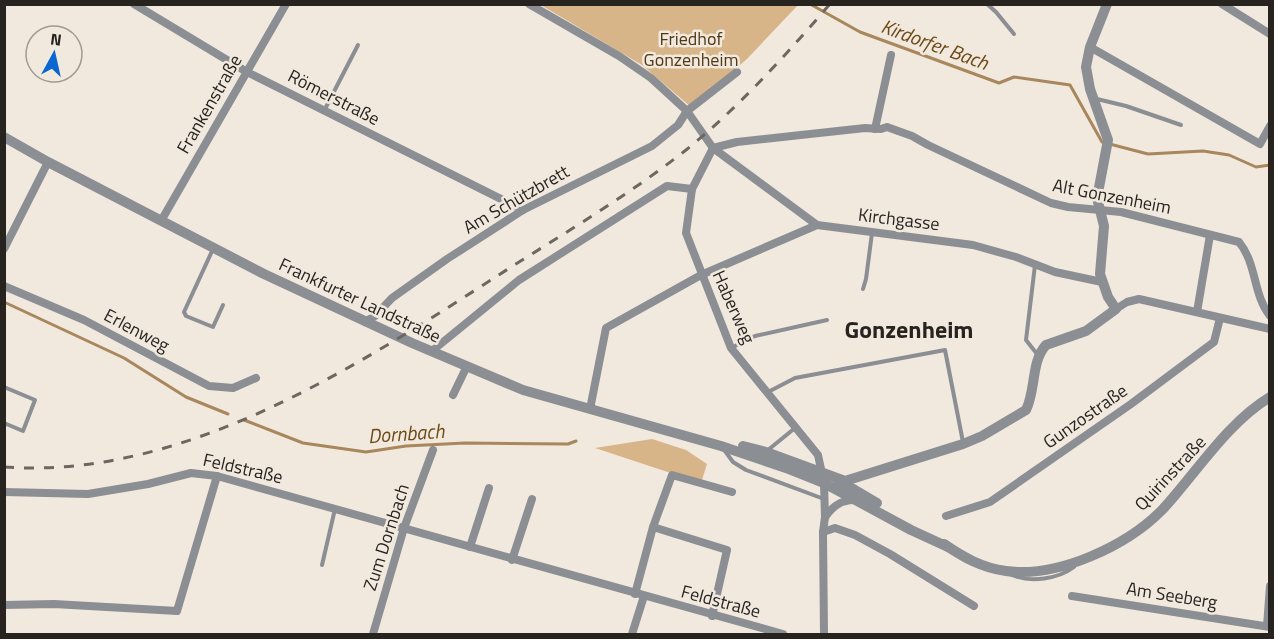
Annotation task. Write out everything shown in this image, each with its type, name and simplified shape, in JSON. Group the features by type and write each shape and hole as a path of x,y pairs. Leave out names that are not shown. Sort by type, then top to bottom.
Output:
{"street":[{"name":"Römerstraße","path":"134,4 247,72 523,210"},
{"name":"Frankenstraße","path":"161,221 286,4"},
{"name":"Kirchgasse","path":"529,4 643,72 687,111 713,148 817,225 973,245 1016,257 1055,272 1102,282"},
{"path":"1107,4 1090,47 1086,67 1093,99 1108,140 1097,198 1104,226 1102,282 1116,309"},
{"path":"1222,4 1269,34"},
{"path":"1090,47 1260,144 1269,126"},
{"path":"875,129 891,55"},
{"name":"Am Schützbrett","path":"365,322 410,285 523,210 652,146 678,125 687,111 737,72"},
{"name":"Alt Gonzenheim","path":"713,148 737,142 887,127 912,135 936,149 1051,203 1152,219 1239,243 1249,257 1263,308 1269,316"},
{"name":"Frankfurter Landstraße","path":"4,137 214,249 365,322 523,390 722,446 823,478"},
{"name":"Haberweg","path":"713,148 692,189 686,233 730,348 818,455 823,478"},
{"path":"4,249 48,162"},
{"path":"432,351 519,280 667,186 692,189"},
{"path":"590,409 606,328 701,275 817,225"},
{"path":"1197,312 1210,235"},
{"name":"Erlenweg","path":"4,286 84,320 209,386 233,388 256,378"},
{"path":"824,500 839,486 850,480 963,444 982,436 1026,410 1030,402 1039,357 1046,345 1086,331 1127,302 1139,299 1269,329"},
{"path":"1253,325 1263,308"},
{"name":"Gunzostraße","path":"946,516 990,502 1131,404 1214,342 1220,318"},
{"path":"453,395 466,366"},
{"name":"Quirinstraße","path":"839,486 861,496 971,561 1007,571 1026,573 1046,569 1082,559 1122,541 1160,511 1245,415 1269,397"},
{"name":"Frankfurter Landstraße","path":"722,446 740,446 766,452 839,486"},
{"name":"Zum Dornbach","path":"373,634 404,528 433,450"},
{"path":"825,517 837,504 861,496 866,478 874,471"},
{"name":"Feldstraße","path":"4,492 88,494 148,484 191,473 217,476 783,634"},
{"path":"632,634 654,527 672,475 732,492"},
{"path":"4,605 54,604 177,611 217,476"},
{"path":"823,478 824,634"},
{"path":"470,547 489,488"},
{"path":"512,560 532,499"},
{"path":"654,527 727,550 712,616"},
{"path":"823,532 835,528 855,536 899,559 974,606"},
{"name":"Am Seeberg","path":"1072,596 1268,627 1269,586"}],"lane":[{"path":"987,4 1014,34"},
{"path":"324,110 358,45"},
{"path":"1093,99 1116,103 1181,124"},
{"path":"863,289 872,232"},
{"path":"214,249 184,312 186,316 213,327 223,306"},
{"path":"1035,265 1026,340 1039,357"},
{"path":"730,348 755,336 827,320"},
{"path":"768,392 795,378 945,350 963,444"},
{"path":"4,387 35,400 23,431 4,423"},
{"path":"766,452 796,428"},
{"path":"722,446 733,462 746,470 824,500"},
{"path":"321,565 335,509"}],"green space":[{"name":"Friedhof Gonzenheim","path":"541,5 798,5 747,59 691,107 642,65"},
{"path":"652,439 686,450 707,464 701,483 595,448"}],"waterway":[{"name":"Kirdorfer Bach","path":"810,4 860,32 999,83 1014,77 1070,85 1102,142 1148,154 1203,151 1229,155 1256,167 1270,165"},
{"name":"Dornbach","path":"4,302 124,358 186,397 228,414"},
{"name":"Dornbach","path":"244,420 303,443 366,452 406,446 465,443 568,444 576,441"}],"railway":[{"path":"4,467 72,466 139,455 205,435 270,408 332,376 452,305 599,212 665,166 706,134 743,99 830,4"}],"district":[{"name":"Gonzenheim","path":"909,329"}]}
